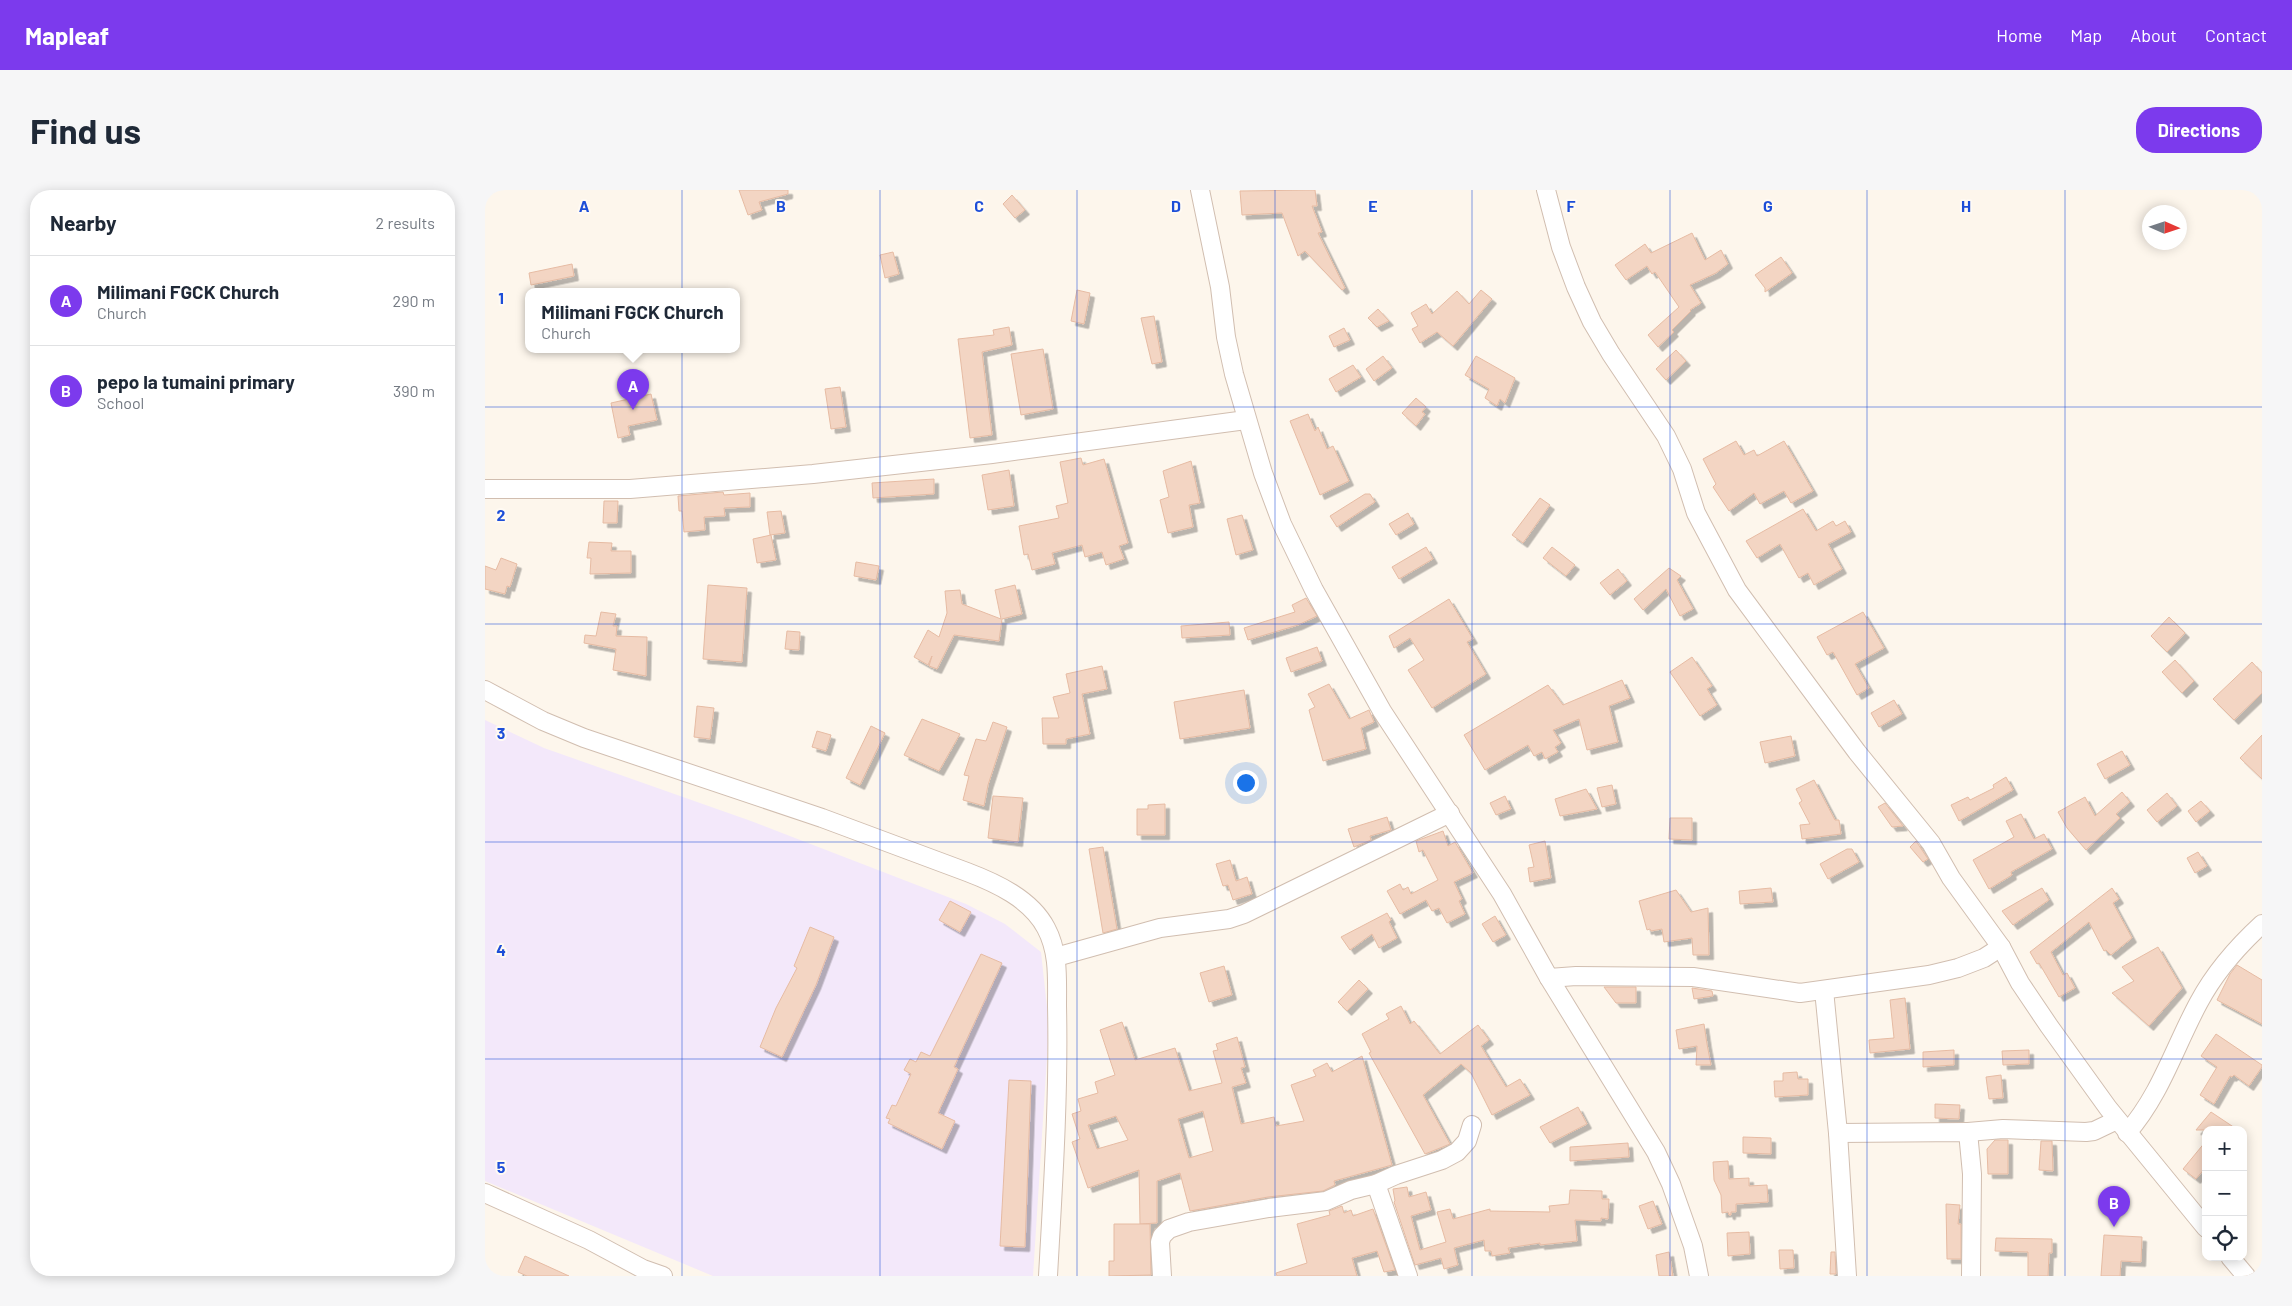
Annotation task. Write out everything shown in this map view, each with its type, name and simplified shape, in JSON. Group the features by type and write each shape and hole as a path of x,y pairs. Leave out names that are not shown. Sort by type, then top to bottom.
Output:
{"street":[{"path":"1200,190 1220,287 1226,337 1245,420 1282,524 1313,590 1382,711 1503,894 1549,978 1656,1152 1671,1184 1693,1246 1699,1276"},
{"path":"1547,190 1561,247 1580,296 1611,354 1666,436 1682,469 1699,520 1737,590 1857,752 1931,843 1951,878 2001,947 2020,983 2049,1026 2122,1126 2202,1223"},
{"path":"485,488 629,489 813,474 983,455 1245,420"},
{"path":"485,690 543,721 584,738 821,818 989,881 1017,897 1033,910 1045,925 1053,942 1056,957 1058,1036 1047,1276"},
{"path":"1056,957 1160,928 1229,919 1244,914 1450,813"},
{"path":"1838,1133 1968,1132 2003,1129 2086,1132 2122,1126 2151,1103 2199,1003 2217,973 2262,924"},
{"path":"1549,978 1576,976 1693,977 1800,992 1929,975 1959,968 1983,958 2001,947"},
{"path":"1823,990 1838,1133 1847,1276"},
{"path":"1162,1276 1160,1254 1162,1236 1174,1226 1269,1208 1326,1201 1351,1190 1376,1184 1396,1175 1442,1160 1457,1152 1467,1141 1472,1125"},
{"path":"1968,1132 1972,1174 1971,1276"},
{"path":"1376,1184 1408,1276"},
{"path":"487,1198 589,1240 643,1269 663,1276"},
{"path":"2233,1261 2246,1276"}],"shaded area":[{"path":"485,720 544,748 751,821 966,904 1005,924 1041,952 1049,1026 1033,1276 713,1276 485,1181"}],"building":[{"path":"739,190 788,190 788,194 759,202 762,210 748,215"},
{"path":"1315,190 1317,206 1312,206 1322,232 1318,233 1345,288 1342,290 1305,251 1298,256 1282,213 1242,215 1240,191"},
{"path":"1012,195 1025,210 1015,218 1003,204"},
{"path":"1692,233 1705,260 1721,250 1728,264 1716,273 1690,285 1701,303 1690,310 1672,330 1674,332 1658,347 1648,335 1679,307 1655,272 1652,274 1647,266 1626,280 1615,265 1645,244 1651,253"},
{"path":"893,252 899,274 885,278 880,255"},
{"path":"1781,257 1792,273 1765,292 1765,288 1755,275"},
{"path":"572,264 574,276 531,285 529,273"},
{"path":"1077,290 1090,293 1084,324 1071,321"},
{"path":"1481,290 1492,299 1453,346 1437,332 1420,343 1412,329 1418,326 1411,313 1426,304 1432,314 1457,291 1469,304"},
{"path":"1378,309 1389,321 1377,327 1368,318"},
{"path":"1154,316 1162,362 1152,364 1141,318"},
{"path":"1009,327 1012,345 982,352 992,435 970,438 958,339 994,335 993,330"},
{"path":"1344,328 1350,340 1334,347 1329,336"},
{"path":"1043,349 1053,409 1021,415 1011,354"},
{"path":"1676,350 1686,361 1666,380 1656,369"},
{"path":"1383,356 1392,368 1374,381 1366,369"},
{"path":"1476,356 1515,378 1505,403 1500,399 1497,406 1485,398 1489,389 1465,375"},
{"path":"1353,365 1361,377 1336,392 1329,379"},
{"path":"840,387 846,427 831,429 825,389"},
{"path":"651,394 657,420 628,426 630,435 618,438 611,403"},
{"path":"1416,398 1426,407 1422,412 1425,414 1416,426 1402,413"},
{"path":"1308,414 1315,431 1318,427 1327,449 1333,446 1349,481 1320,495 1290,421"},
{"path":"1736,441 1744,455 1754,450 1757,456 1784,441 1813,491 1791,503 1784,491 1760,504 1754,493 1729,511 1713,487 1716,484 1703,459"},
{"path":"1081,458 1083,465 1104,459 1128,543 1119,546 1124,559 1106,565 1102,552 1085,557 1082,545 1052,553 1055,564 1032,570 1028,554 1024,555 1019,526 1059,518 1056,506 1068,503 1060,462"},
{"path":"1191,461 1200,503 1189,505 1193,527 1168,533 1160,500 1169,497 1163,471"},
{"path":"1009,470 1014,506 988,510 982,475"},
{"path":"934,479 934,494 873,498 872,483"},
{"path":"723,492 724,495 750,493 750,507 724,508 725,516 704,517 705,530 684,532 678,496"},
{"path":"1365,494 1370,494 1375,502 1337,527 1330,516"},
{"path":"1540,498 1550,505 1523,543 1512,535"},
{"path":"604,501 618,501 617,523 603,523"},
{"path":"1803,509 1816,531 1833,521 1836,526 1845,521 1851,532 1828,544 1842,569 1814,585 1808,573 1799,578 1780,544 1757,558 1746,541"},
{"path":"781,511 785,533 770,535 767,512"},
{"path":"1408,513 1414,524 1396,535 1389,524"},
{"path":"1242,515 1253,550 1236,555 1227,519"},
{"path":"771,535 776,560 757,563 753,539"},
{"path":"589,542 612,543 611,551 631,551 631,573 590,574 591,558 587,558"},
{"path":"1426,547 1433,559 1399,579 1392,567"},
{"path":"1552,547 1575,565 1566,576 1543,558"},
{"path":"501,558 517,564 510,587 507,586 505,594 485,589 485,566 496,570"},
{"path":"856,562 879,566 876,580 854,576"},
{"path":"1669,568 1681,576 1677,580 1693,609 1680,616 1666,589 1643,610 1634,599"},
{"path":"1618,569 1627,581 1610,595 1600,583"},
{"path":"708,585 747,588 742,662 703,659"},
{"path":"1015,585 1022,614 1002,619 999,641 954,635 937,669 929,666 932,656 928,665 914,657 928,630 939,637 947,613 945,591 960,590 962,604 1001,619 995,590"},
{"path":"1306,598 1317,616 1298,625 1248,640 1244,628 1295,612 1292,605"},
{"path":"1449,599 1473,639 1467,642 1486,674 1432,708 1408,670 1424,660 1410,638 1394,648 1389,636"},
{"path":"601,612 616,614 613,626 617,626 616,636 647,637 646,676 613,670 616,649 584,643 585,635 596,636"},
{"path":"1863,612 1884,648 1855,664 1869,688 1857,695 1833,652 1827,655 1817,637"},
{"path":"2169,617 2185,633 2167,652 2151,636"},
{"path":"1229,622 1230,635 1182,638 1181,626"},
{"path":"787,631 800,632 799,650 785,649"},
{"path":"1317,647 1322,661 1291,672 1286,658"},
{"path":"1692,657 1712,686 1707,689 1717,705 1700,716 1670,672"},
{"path":"2175,660 2194,681 2182,693 2162,672"},
{"path":"2252,662 2262,673 2262,693 2234,720 2213,699"},
{"path":"1102,666 1107,689 1082,694 1090,734 1066,739 1066,744 1043,744 1042,718 1059,718 1053,697 1070,693 1066,674"},
{"path":"1622,680 1630,698 1609,706 1618,742 1587,750 1579,719 1553,730 1561,743 1555,747 1558,752 1545,759 1542,752 1534,756 1528,745 1485,770 1464,735 1548,685 1563,705"},
{"path":"1329,684 1349,719 1369,710 1374,722 1361,728 1366,749 1323,761 1309,710 1315,707 1308,694"},
{"path":"1244,690 1250,728 1180,739 1174,702"},
{"path":"1894,700 1902,714 1879,727 1871,713"},
{"path":"697,706 714,708 710,739 694,737"},
{"path":"922,719 960,734 939,771 904,755"},
{"path":"993,722 1007,727 988,785 984,806 963,800 969,776 964,775 976,739 986,741"},
{"path":"871,726 885,733 860,785 846,778"},
{"path":"817,731 831,735 826,751 812,747"},
{"path":"2262,735 2262,779 2240,758"},
{"path":"1791,736 1795,756 1765,763 1760,742"},
{"path":"2122,751 2130,765 2105,779 2097,764"},
{"path":"2006,777 2013,790 1959,821 1951,805 1968,797 1970,800 1994,788 1993,785"},
{"path":"1814,780 1835,820 1839,820 1841,834 1802,839 1800,825 1810,824 1799,803 1802,801 1796,789"},
{"path":"1612,785 1616,804 1602,807 1597,788"},
{"path":"1586,789 1597,809 1560,816 1555,799"},
{"path":"2122,792 2130,802 2116,814 2120,818 2086,850 2067,828 2058,812 2085,797 2095,816"},
{"path":"2167,793 2177,806 2157,822 2147,810"},
{"path":"993,796 1023,798 1018,842 988,838"},
{"path":"1505,796 1511,809 1496,815 1490,803"},
{"path":"2201,801 2210,811 2196,822 2188,811"},
{"path":"1885,803 1903,826 1892,827 1878,807"},
{"path":"1165,804 1165,835 1137,835 1137,809 1148,809 1148,805"},
{"path":"2021,814 2034,839 2044,834 2052,849 2011,872 2012,875 1989,889 1973,860 2014,837 2006,821"},
{"path":"1387,817 1391,830 1370,836 1371,840 1354,847 1348,829"},
{"path":"1670,818 1692,818 1692,840 1669,839"},
{"path":"1443,831 1448,846 1455,842 1473,873 1454,882 1462,899 1459,901 1465,914 1447,923 1439,908 1432,911 1426,900 1400,914 1387,891 1400,884 1403,890 1408,887 1411,894 1438,880 1423,850 1419,852 1416,841"},
{"path":"1545,841 1551,878 1530,882 1528,868 1534,867 1529,845"},
{"path":"1916,841 1928,859 1923,862 1910,847"},
{"path":"1103,847 1117,929 1103,933 1089,849"},
{"path":"1847,849 1852,849 1859,862 1828,879 1820,864"},
{"path":"2198,852 2207,866 2195,873 2187,858"},
{"path":"1230,860 1236,881 1247,877 1252,894 1233,900 1228,885 1223,886 1216,864"},
{"path":"1771,888 1773,902 1740,904 1739,891"},
{"path":"2042,888 2049,900 2013,925 2002,911"},
{"path":"2112,888 2119,899 2113,903 2132,938 2111,955 2106,950 2104,951 2089,922 2051,952 2063,975 2067,973 2075,988 2059,997 2039,963 2037,964 2030,952"},
{"path":"1676,890 1691,912 1708,908 1709,955 1693,955 1692,938 1664,942 1662,929 1647,930 1639,901"},
{"path":"950,901 971,912 960,932 939,920"},
{"path":"1387,913 1397,938 1379,948 1372,934 1350,950 1341,937"},
{"path":"1495,916 1506,935 1493,942 1482,924"},
{"path":"810,927 834,937 816,985 782,1057 760,1047 776,1008 797,968 794,966"},
{"path":"2158,947 2182,988 2149,1026 2112,993 2134,981 2122,967"},
{"path":"981,954 1002,963 954,1067 958,1069 938,1113 955,1121 942,1149 888,1123 890,1119 886,1118 892,1105 896,1106 911,1074 904,1070 910,1059 916,1062 921,1052 930,1056"},
{"path":"2237,965 2262,980 2262,1024 2217,1000 2230,974"},
{"path":"1224,966 1232,995 1209,1002 1200,973"},
{"path":"1359,980 1368,989 1347,1011 1338,1002"},
{"path":"1604,987 1636,987 1636,1003 1616,1003"},
{"path":"1692,988 1712,991 1713,996 1694,999"},
{"path":"1905,998 1910,1049 1870,1053 1869,1040 1894,1038 1890,1000"},
{"path":"1401,1006 1410,1024 1414,1021 1440,1054 1478,1025 1489,1040 1481,1046 1506,1087 1520,1079 1530,1095 1492,1115 1471,1073 1461,1064 1423,1095 1450,1144 1425,1154 1369,1053 1371,1052 1362,1034 1389,1019 1386,1014"},
{"path":"1122,1022 1135,1060 1175,1048 1189,1091 1222,1083 1213,1051 1218,1050 1216,1044 1237,1037 1245,1067 1241,1068 1246,1083 1232,1087 1241,1124 1274,1117 1276,1126 1304,1121 1291,1085 1316,1076 1313,1070 1327,1063 1332,1072 1362,1056 1392,1165 1334,1181 1335,1185 1323,1191 1268,1197 1190,1211 1180,1173 1157,1181 1157,1223 1140,1224 1139,1170 1088,1188 1072,1142 1080,1139 1072,1114 1081,1111 1078,1099 1098,1093 1095,1082 1115,1075 1100,1030","holes":["1203,1111 1213,1151 1189,1158 1178,1119","1116,1116 1128,1140 1097,1149 1088,1125"]},
{"path":"1704,1024 1711,1065 1696,1065 1697,1046 1679,1049 1676,1030"},
{"path":"2216,1034 2262,1065 2262,1067 2249,1086 2234,1075 2230,1076 2214,1104 2200,1095 2217,1067 2201,1056"},
{"path":"1954,1050 1954,1065 1923,1067 1923,1052"},
{"path":"2029,1050 2029,1064 2003,1065 2002,1051"},
{"path":"1797,1072 1798,1079 1808,1079 1808,1095 1775,1097 1774,1081 1783,1081 1783,1073"},
{"path":"2001,1075 2003,1098 1989,1099 1986,1077"},
{"path":"1009,1080 1031,1081 1025,1247 1000,1246"},
{"path":"1935,1104 1960,1105 1959,1119 1935,1118"},
{"path":"1578,1107 1587,1124 1550,1143 1540,1127"},
{"path":"2211,1112 2232,1126 2202,1126 2202,1130 2196,1130"},
{"path":"1743,1137 1771,1138 1771,1154 1743,1153"},
{"path":"1995,1140 2008,1140 2008,1174 1988,1174 1987,1149"},
{"path":"2041,1141 2052,1141 2053,1171 2039,1170"},
{"path":"1628,1143 1629,1157 1570,1161 1570,1147"},
{"path":"2202,1146 2202,1172 2196,1179 2183,1169"},
{"path":"1728,1161 1729,1179 1749,1178 1749,1186 1767,1185 1768,1202 1736,1204 1736,1212 1731,1212 1731,1215 1728,1212 1722,1213 1721,1195 1714,1180 1713,1162"},
{"path":"1407,1187 1409,1197 1426,1192 1431,1210 1411,1216 1420,1250 1446,1242 1437,1212 1450,1209 1453,1219 1490,1209 1490,1211 1550,1212 1549,1206 1569,1204 1570,1190 1602,1191 1602,1199 1609,1199 1608,1219 1601,1218 1601,1221 1575,1220 1577,1241 1540,1245 1540,1243 1508,1248 1510,1253 1492,1256 1491,1251 1485,1251 1484,1240 1454,1248 1458,1265 1444,1269 1441,1258 1415,1265 1394,1202 1393,1189"},
{"path":"1653,1201 1662,1224 1648,1229 1639,1206"},
{"path":"1946,1204 1960,1205 1958,1224 1961,1224 1961,1259 1947,1259"},
{"path":"1342,1206 1344,1213 1351,1210 1353,1216 1373,1209 1395,1270 1384,1272 1377,1251 1352,1258 1357,1276 1277,1276 1276,1273 1307,1263 1297,1224 1330,1215 1329,1211"},
{"path":"1114,1224 1150,1224 1151,1275 1109,1276 1109,1261 1114,1261"},
{"path":"1749,1232 1750,1254 1728,1256 1727,1233"},
{"path":"2104,1235 2142,1237 2141,1262 2121,1261 2120,1276 2101,1276"},
{"path":"1996,1238 2052,1239 2052,1253 2049,1253 2048,1276 2028,1276 2028,1252 1995,1251"},
{"path":"1779,1250 1793,1250 1794,1268 1780,1269"},
{"path":"1669,1252 1673,1276 1659,1276 1656,1255"},
{"path":"1831,1252 1835,1252 1836,1274 1830,1274"},
{"path":"525,1256 569,1276 527,1276 518,1272"}],"place":[{"name":"Milimani FGCK Church","path":"633,410"},
{"name":"pepo la tumaini primary","path":"2114,1227"}]}
